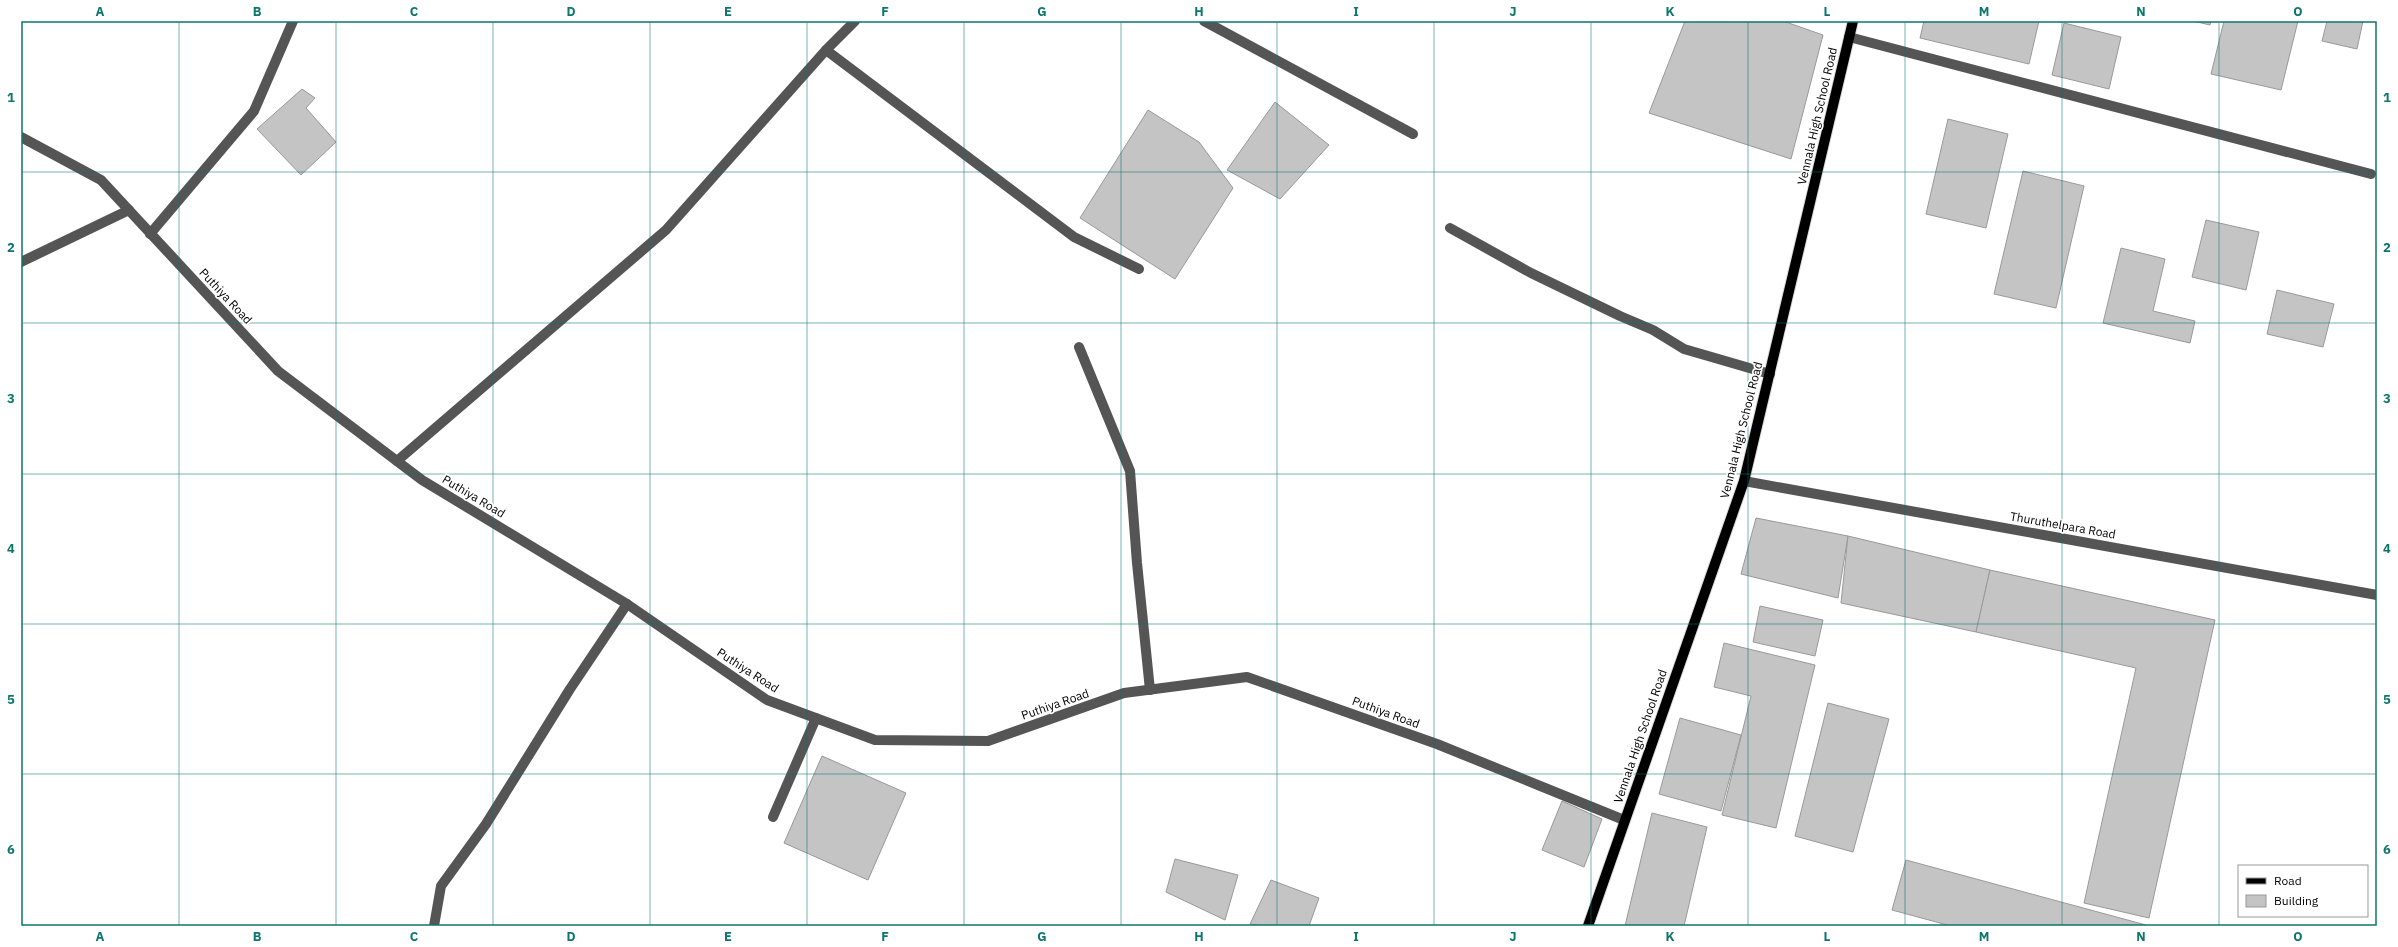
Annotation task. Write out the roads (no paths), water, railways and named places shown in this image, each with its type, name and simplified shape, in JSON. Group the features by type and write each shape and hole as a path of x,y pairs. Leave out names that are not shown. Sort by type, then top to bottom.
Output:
{"main road":[{"name":"Vennala High School Road","path":"1588,926 1744,482 1853,21"}],"street":[{"path":"150,234 254,111 293,21"},
{"path":"397,462 666,230 826,50 855,21"},
{"path":"1204,21 1413,134"},
{"path":"1850,37 2371,174"},
{"path":"826,50 1074,237 1139,269"},
{"name":"Puthiya Road","path":"21,137 101,180 278,371 397,462 422,480 627,604 767,700 875,740 988,741 1124,693 1247,677 1437,744 1624,820"},
{"path":"21,262 129,210"},
{"path":"1450,228 1531,273 1620,316 1653,330 1684,349 1770,374"},
{"path":"1079,347 1130,471 1137,570 1150,690"},
{"name":"Thuruthelpara Road","path":"1744,482 2377,595"},
{"path":"434,926 441,886 486,824 570,689 627,604"},
{"path":"773,817 816,718"}]}
